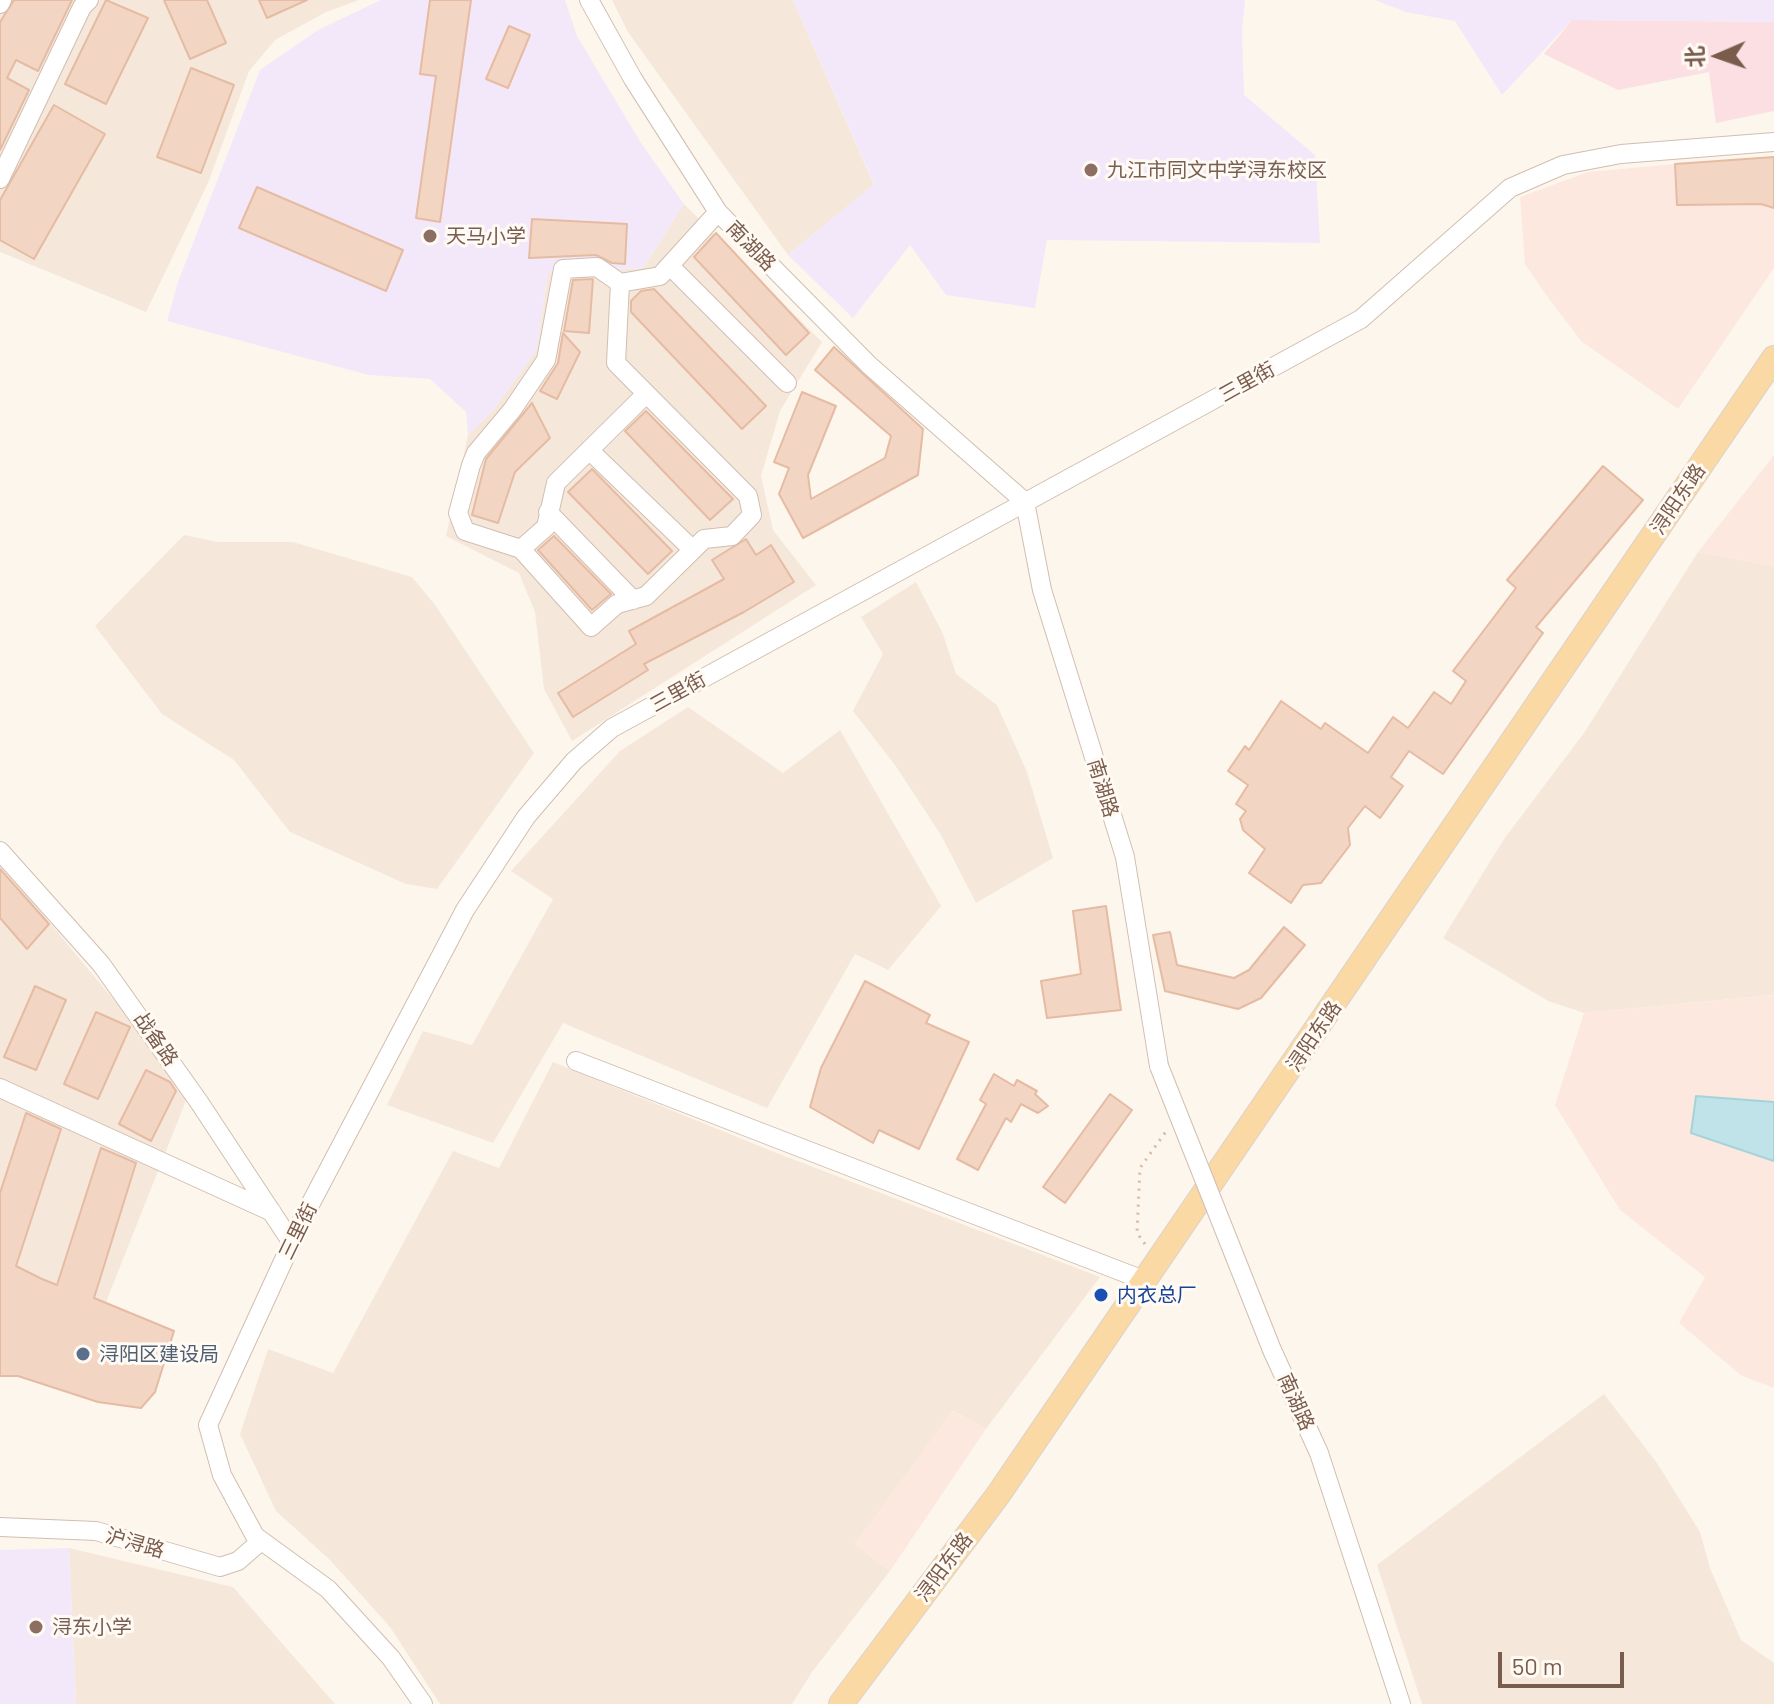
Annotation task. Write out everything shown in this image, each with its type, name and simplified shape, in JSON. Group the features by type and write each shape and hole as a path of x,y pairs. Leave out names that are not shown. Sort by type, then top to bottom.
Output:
{"main road":[{"name":"浔阳东路","path":"841,1704 998,1495 1774,358"}],"street":[{"path":"0,179 82,7 89,0"},
{"name":"南湖路","path":"589,0 633,79 718,212 869,365 1025,502 1042,590 1125,857 1159,1066 1272,1350 1319,1453 1401,1704"},
{"name":"三里街","path":"423,1704 391,1658 328,1589 255,1536 222,1475 208,1425 292,1243 465,910 526,817 574,761 612,728 1361,319 1510,188 1563,165 1621,154 1774,142"},
{"path":"620,283 616,363 748,496 752,515 732,536 704,539 646,596 617,604 591,627 521,549 465,531 458,513 471,465 476,453 512,410 546,360 563,269 597,267 620,283 660,276 718,212"},
{"path":"670,266 787,383"},
{"path":"521,549 546,527 556,483 646,394"},
{"path":"589,450 693,550"},
{"path":"548,512 633,600"},
{"name":"战备路","path":"0,851 101,964 292,1243"},
{"path":"576,1061 1152,1272"},
{"path":"0,1088 272,1212"},
{"name":"沪浔路","path":"0,1527 96,1531 220,1567 238,1561 261,1541"}],"path":[{"path":"1152,1272 1137,1233 1140,1168 1178,1115"}],"shaded area":[{"path":"7,0 359,0 326,12 275,40 249,71 208,183 146,312 0,252 0,15"},
{"name":"天马小学","path":"381,0 565,0 577,36 641,143 684,204 643,268 548,273 537,349 494,409 468,435 466,412 430,379 369,375 167,321 178,282 260,70 318,30"},
{"path":"612,0 793,0 874,185 788,255 628,32"},
{"name":"九江市同文中学浔东校区","path":"793,0 1245,0 1242,32 1244,95 1315,155 1320,243 1047,240 1035,308 946,295 910,245 853,318 788,255 874,184"},
{"path":"1375,0 1774,0 1774,22 1572,20 1502,95 1455,21 1406,12"},
{"path":"1572,20 1774,22 1774,111 1716,123 1709,72 1618,90 1544,54"},
{"path":"1675,164 1677,205 1761,204 1774,208 1774,268 1678,409 1581,341 1544,292 1525,264 1520,197 1588,172"},
{"path":"684,204 822,342 780,411 761,476 773,530 816,585 572,741 544,689 535,612 519,573 446,536 468,435 494,409 537,349 548,273 643,268"},
{"path":"1774,455 1774,566 1698,552"},
{"path":"184,535 218,542 293,542 412,577 435,605 534,753 437,889 406,884 290,832 234,760 162,714 95,626"},
{"path":"1698,552 1774,566 1774,995 1584,1013 1548,1001 1443,938 1504,839 1584,733"},
{"path":"916,582 943,634 956,674 997,705 1027,772 1053,858 976,903 941,835 895,765 853,711 883,654 861,617"},
{"path":"688,707 783,773 840,730 941,906 888,970 855,954 767,1108 563,1023 493,1143 387,1105 423,1031 472,1045 553,899 511,871 620,751"},
{"path":"0,863 158,1053 187,1098 106,1302 42,1279 0,1259"},
{"path":"1774,995 1774,1388 1742,1376 1679,1323 1705,1277 1620,1210 1555,1105 1584,1013"},
{"path":"553,1062 774,1152 1100,1277 986,1429 953,1411 855,1544 890,1571 812,1672 792,1704 440,1704 390,1627 330,1560 276,1511 240,1434 268,1349 333,1373 453,1151 499,1168"},
{"path":"1604,1394 1657,1463 1700,1532 1710,1568 1741,1640 1774,1663 1774,1704 1422,1704 1377,1565"},
{"path":"952,1411 986,1429 890,1571 855,1544"},
{"path":"69,1548 233,1587 335,1704 76,1704"},
{"name":"浔东小学","path":"69,1548 76,1704 0,1704 0,1550"}],"water":[{"path":"1696,1096 1774,1102 1774,1161 1691,1133"}],"building":[{"path":"14,0 72,0 38,71 16,60 7,78 29,90 0,150 0,22"},
{"path":"106,0 148,18 106,104 65,84"},
{"path":"164,0 207,0 226,43 190,59"},
{"path":"259,0 307,0 267,18"},
{"path":"430,0 471,0 440,222 416,218 436,76 420,74"},
{"path":"509,26 530,35 508,88 486,79"},
{"path":"191,68 234,85 201,173 157,157"},
{"path":"54,105 105,134 34,259 0,240 0,200"},
{"path":"1774,157 1774,208 1761,204 1677,205 1675,164"},
{"path":"257,187 403,250 386,291 239,228"},
{"path":"532,219 627,224 625,264 612,263 596,255 529,258"},
{"path":"716,233 809,333 786,355 694,257"},
{"path":"593,279 589,333 564,331 573,280"},
{"path":"654,289 766,406 742,429 631,312 631,301 641,291"},
{"path":"563,333 580,352 557,399 540,391 558,363"},
{"path":"834,347 923,429 918,475 803,538 779,494 789,468 774,462 802,392 836,406 808,475 811,499 885,458 891,436 815,370"},
{"path":"532,403 550,438 515,472 498,523 472,515 486,459"},
{"path":"646,411 733,499 710,520 625,431"},
{"path":"1603,466 1643,500 1536,627 1543,633 1443,774 1409,751 1391,777 1403,786 1380,818 1365,806 1348,828 1350,845 1321,883 1303,885 1291,903 1249,873 1265,849 1243,830 1240,819 1246,811 1236,804 1248,785 1228,771 1245,746 1249,750 1281,701 1321,729 1325,723 1368,753 1393,717 1408,728 1434,692 1451,704 1466,681 1453,671 1516,588 1507,580"},
{"path":"592,469 672,551 648,574 568,492"},
{"path":"554,536 611,594 592,610 538,550"},
{"path":"746,539 756,555 771,545 794,582 644,664 648,670 573,717 558,693 636,644 629,631 724,579 712,560"},
{"path":"0,869 49,924 27,949 0,918"},
{"path":"1106,906 1121,1010 1047,1018 1041,981 1081,974 1073,911"},
{"path":"1284,927 1305,945 1261,998 1238,1009 1165,991 1153,935 1170,932 1177,965 1234,978 1249,970"},
{"path":"865,981 930,1015 926,1023 969,1042 919,1149 879,1130 873,1143 810,1107 821,1068"},
{"path":"35,986 66,1000 36,1070 4,1057"},
{"path":"96,1012 130,1027 98,1099 64,1084"},
{"path":"146,1070 170,1082 176,1091 151,1141 119,1124"},
{"path":"994,1074 1014,1086 1017,1080 1037,1091 1035,1094 1048,1106 1038,1113 1021,1104 1011,1122 1006,1118 978,1170 957,1159 986,1104 980,1100"},
{"path":"1110,1094 1132,1110 1065,1203 1043,1187"},
{"name":"浔阳区建设局","path":"26,1113 61,1129 16,1266 42,1279 57,1285 101,1148 136,1163 94,1298 174,1331 155,1392 141,1408 98,1402 18,1376 0,1376 0,1193"}],"place":[{"name":"九江市同文中学浔东校区","path":"1091,170"},
{"name":"天马小学","path":"430,236"},
{"name":"内衣总厂","path":"1101,1295"},
{"name":"浔阳区建设局","path":"83,1354"},
{"name":"浔东小学","path":"36,1627"}]}
